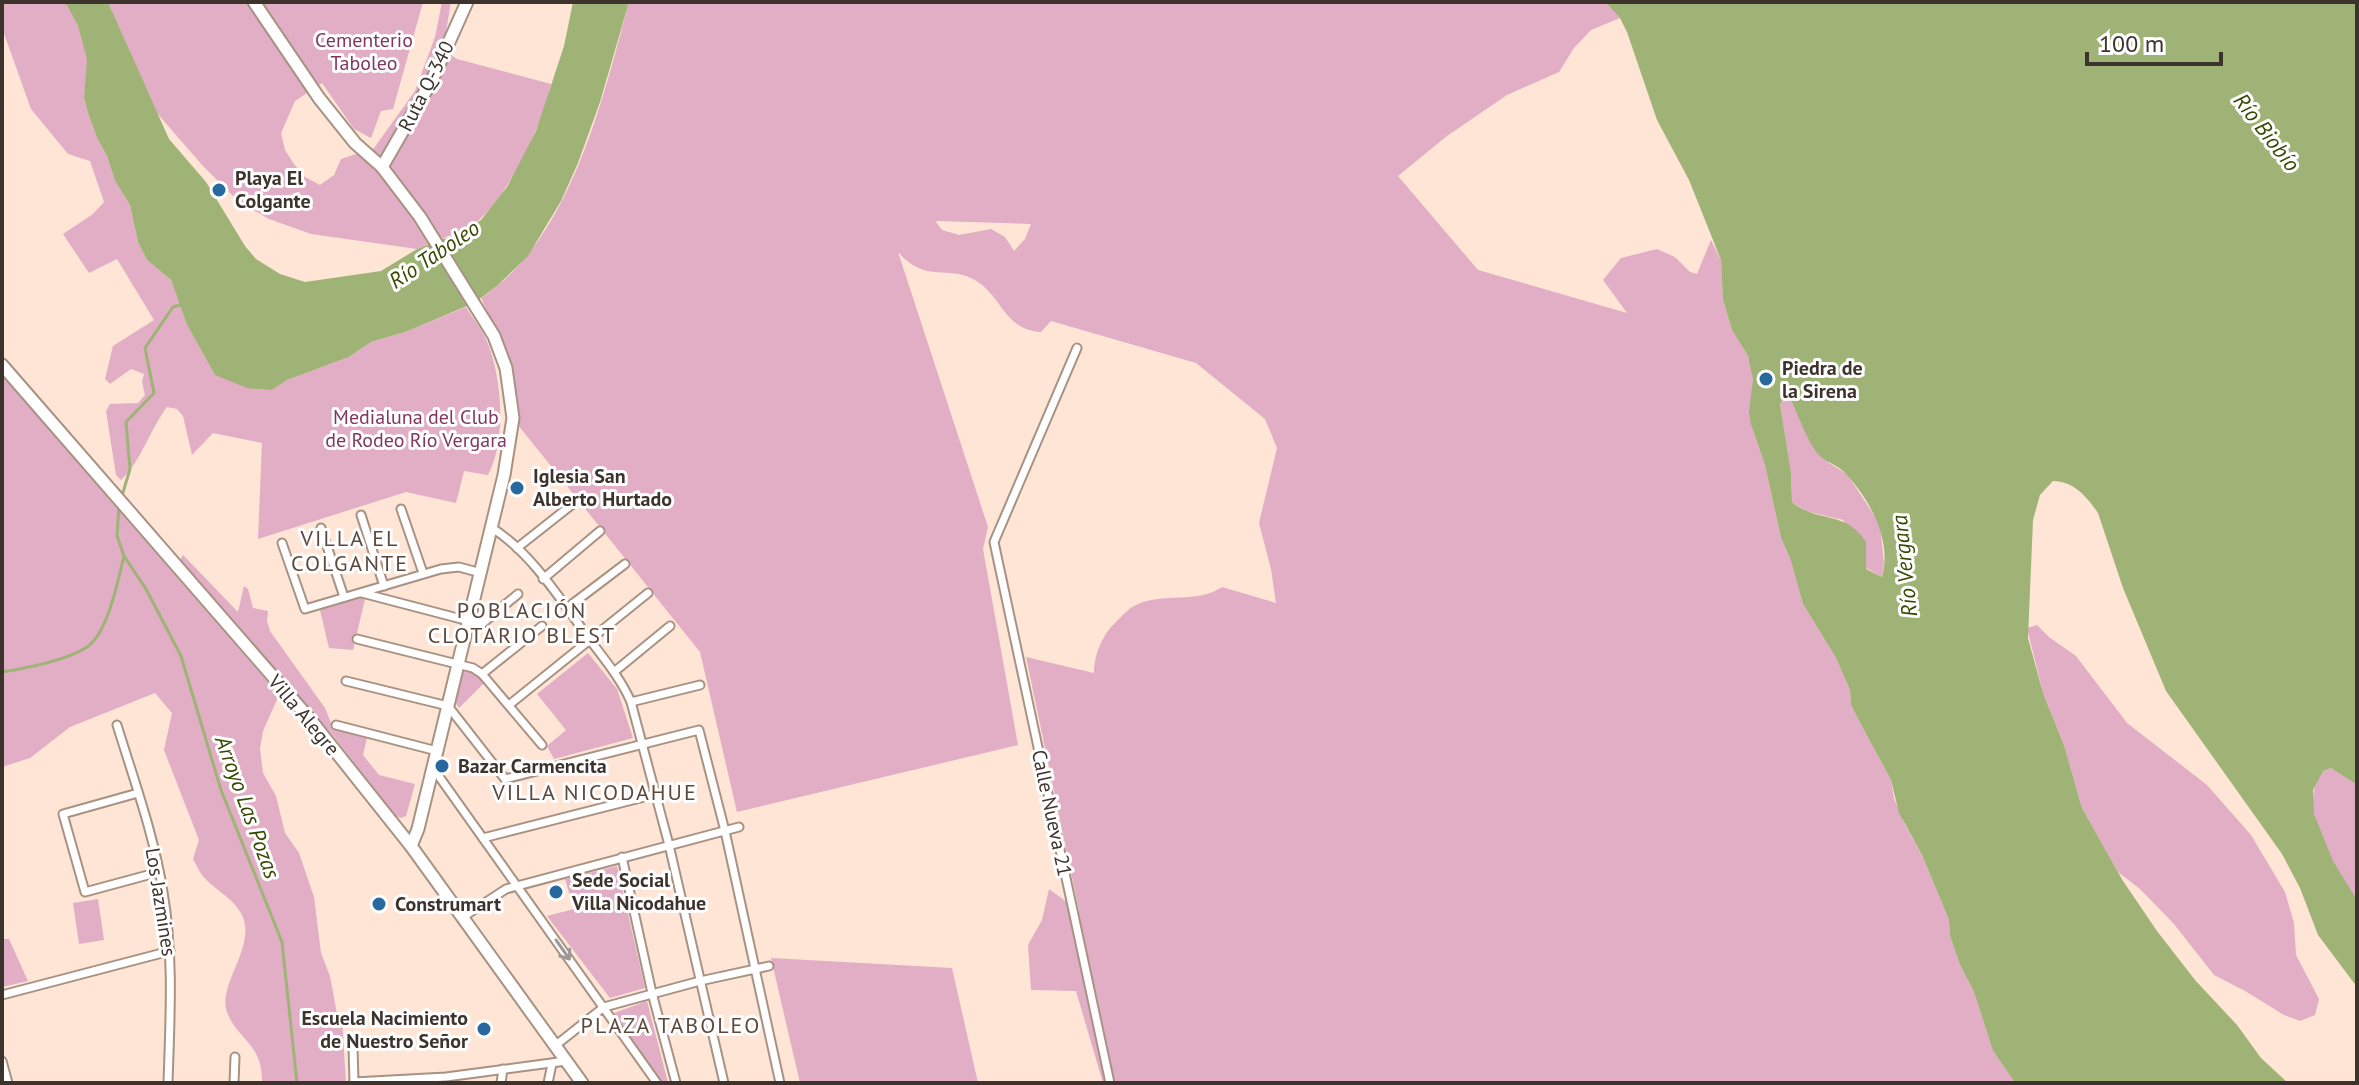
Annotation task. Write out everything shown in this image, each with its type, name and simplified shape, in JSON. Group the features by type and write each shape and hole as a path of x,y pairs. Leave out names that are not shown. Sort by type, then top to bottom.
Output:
{"street":[{"path":"254,2 319,98 355,143 382,167 420,217 502,353 513,418 492,528 411,846"},
{"name":"Ruta Q-340","path":"382,167 432,80 467,2"},
{"name":"Calle Nueva 21","path":"1077,348 994,542 1110,1083"},
{"name":"Villa Alegre","path":"2,365 309,718 411,846 582,1083"},
{"path":"517,548 574,503"},
{"path":"401,509 423,573"},
{"path":"361,515 384,586"},
{"path":"321,528 344,597"},
{"path":"492,528 517,548 567,608 614,672 631,702 669,845 724,1083"},
{"path":"543,579 600,531"},
{"path":"282,543 305,609 450,567 481,573"},
{"path":"567,608 625,564"},
{"path":"361,592 483,623 518,594"},
{"path":"509,705 648,593"},
{"path":"482,674 542,626"},
{"path":"614,672 670,626"},
{"path":"357,639 459,663 482,674 542,745"},
{"path":"346,681 448,706 505,779 699,730 725,831 780,1083"},
{"path":"631,702 700,685"},
{"name":"Los Jazmines","path":"117,725 159,872 170,951 168,1083"},
{"path":"336,725 437,751"},
{"path":"433,768 657,1083"},
{"path":"138,793 63,814 85,892 159,872"},
{"path":"483,838 656,794"},
{"path":"463,917 492,896 518,886 739,827"},
{"path":"622,857 652,993 676,1083"},
{"path":"2,995 170,951"},
{"path":"556,1045 604,1007 769,966"},
{"path":"353,1046 354,1082 445,1080 566,1061"},
{"path":"234,1083 235,1057"},
{"path":"2,1061 8,1083"},
{"path":"548,1083 552,1064"},
{"path":"501,1083 503,1069"}],"green space":[{"name":"Medialuna del Club de Rodeo Río Vergara","path":"2,2 65,2 78,26 88,59 84,98 88,113 115,181 130,205 138,242 147,260 171,280 187,325 215,375 272,390 287,380 349,357 371,342 408,331 466,307 486,339 499,389 498,444 488,475 464,471 456,503 406,492 258,539 262,443 213,433 192,455 183,416 177,409 167,407 135,464 121,480 116,475 106,411 110,404 138,403 145,395 144,374 131,369 110,384 105,379 113,346 154,320 117,259 89,273 63,234 93,214 104,202 90,161 68,154 31,109 2,28"},
{"name":"Cementerio Taboleo","path":"108,2 423,2 393,109 381,111 371,138 354,129 322,83 295,101 281,133 285,150 305,177 320,185 334,175 341,159 374,148 415,91 435,37 442,2 451,2 443,50 457,59 551,84 544,112 522,161 496,203 473,226 417,249 311,234 269,219 238,201 203,166 156,112"},
{"path":"629,2 1605,2 1620,18 1591,30 1574,48 1559,72 1507,95 1447,136 1398,176 1478,270 1627,313 1603,280 1621,258 1657,249 1675,257 1690,272 1697,274 1711,240 1721,260 1723,300 1732,330 1751,365 1751,425 1765,465 1781,538 1803,604 1836,658 1850,690 1851,705 1891,780 1894,798 1905,825 1922,855 1949,920 1950,936 1974,992 1993,1051 2015,1083 1103,1083 1076,991 1031,990 1028,945 1042,920 1049,889 1079,911 1026,657 1094,673 1103,638 1128,610 1146,601 1203,595 1222,587 1276,603 1259,523 1277,448 1265,419 1196,363 1051,321 1041,332 1028,330 1010,318 991,293 973,279 918,268 898,252 988,527 983,549 1018,745 737,812 700,652 514,420 513,366 481,298 512,273 538,241 560,204 579,165 594,123","holes":["937,221 1031,224 1025,239 1014,251 1005,237 991,229 959,235 942,230"]},
{"path":"2,376 279,695 263,731 260,749 263,773 276,796 285,833 299,853 314,897 321,953 330,976 337,1014 342,1019 346,1083 262,1083 258,1059 227,1012 227,990 245,939 245,927 238,909 207,880 193,859 199,840 164,750 172,713 155,693 70,727 30,758 2,767"},
{"path":"1784,398 1792,402 1829,463 1847,474 1880,524 1884,563 1882,577 1866,568 1866,562 1843,520 1806,511 1792,502 1791,472 1780,404"},
{"path":"183,555 238,612 244,586 248,589 253,608 268,611 270,631 325,708 333,728 367,738 363,755 379,775 415,784 406,816 395,816 332,734 205,593 180,560"},
{"path":"362,597 365,599 353,650 329,648 320,610"},
{"path":"2037,625 2076,656 2127,723 2207,785 2251,835 2285,892 2294,923 2296,955 2319,999 2315,1015 2300,1021 2284,1015 2214,975 2174,924 2140,889 2118,872 2082,808 2064,745 2043,693 2027,628"},
{"path":"588,653 617,689 633,738 554,759 547,746 566,730 537,694"},
{"path":"462,672 477,673 485,682 459,708 454,700"},
{"path":"2331,768 2357,785 2357,900 2329,855 2315,819 2315,785 2323,771"},
{"path":"617,866 645,988 610,998 547,916 574,909 565,879"},
{"path":"98,899 104,940 79,944 73,903"},
{"path":"2,939 9,939 28,981 2,987"},
{"path":"771,958 952,968 978,1083 800,1083"},
{"path":"647,1001 668,1083 663,1083 614,1013"}],"water":[{"name":"Río Taboleo","path":"65,2 108,2 169,139 206,182 256,259 280,274 305,282 381,271 417,249 464,231 481,220 507,187 536,131 564,46 573,2 629,2 600,102 578,163 561,201 528,256 474,303 408,331 371,342 349,357 287,380 272,390 247,388 215,375 187,325 171,280 147,260 138,242 130,205 115,181 88,113 84,98 87,59 78,26"},
{"path":"1605,2 2357,2 2357,785 2331,768 2323,771 2313,790 2314,814 2333,861 2357,900 2357,987 2318,935 2300,888 2282,854 2166,691 2123,588 2098,513 2074,487 2053,481 2040,495 2033,520 2028,638 2082,808 2123,881 2157,931 2261,1058 2288,1083 2015,1083 1993,1051 1974,992 1950,936 1949,920 1922,855 1899,813 1891,780 1851,705 1850,690 1836,658 1803,604 1781,538 1765,465 1751,425 1749,412 1753,379 1748,356 1732,330 1723,300 1721,260 1689,180 1657,120 1620,18","holes":["1784,398 1792,402 1817,453 1844,472 1871,509 1882,536 1882,577 1866,569 1866,542 1850,525 1811,513 1792,502 1791,472 1780,404"]}],"waterway":[{"path":"121,499 130,469 126,422 154,393 145,348 173,307 183,304"},
{"name":"Arroyo Las Pozas","path":"119,506 117,536 124,556 146,589 181,656 221,790 282,942 297,1083"},
{"path":"2,672 57,660 87,647 106,618 124,556"}],"place":[{"name":"Playa El Colgante","path":"219,190"},
{"name":"Piedra de la Sirena","path":"1766,379"},
{"name":"Iglesia San Alberto Hurtado","path":"517,488"},
{"name":"Bazar Carmencita","path":"442,766"},
{"name":"Sede Social Villa Nicodahue","path":"556,892"},
{"name":"Construmart","path":"379,904"},
{"name":"Escuela Nacimiento de Nuestro Señor","path":"484,1029"}],"district":[{"name":"VILLA EL COLGANTE","path":"350,550"},
{"name":"POBLACIÓN CLOTARIO BLEST","path":"522,622"},
{"name":"VILLA NICODAHUE","path":"595,792"},
{"name":"PLAZA TABOLEO","path":"671,1025"}],"water label":[{"name":"Río Biobío","path":"2267,132"},
{"name":"Río Vergara","path":"1904,566"}]}
